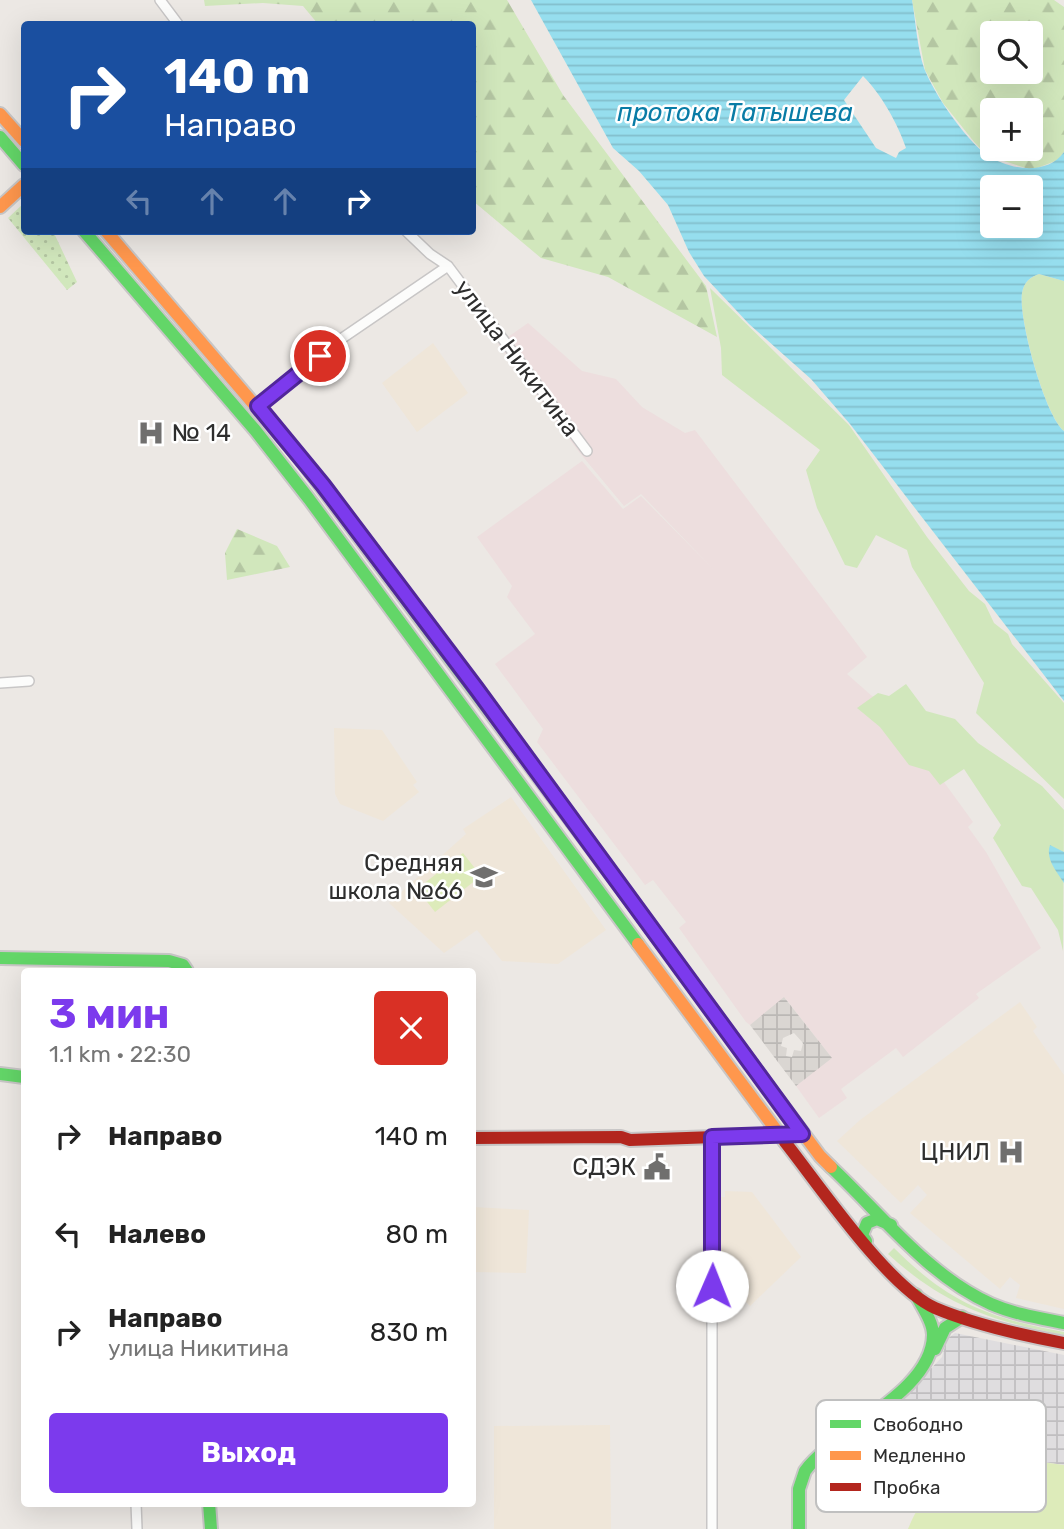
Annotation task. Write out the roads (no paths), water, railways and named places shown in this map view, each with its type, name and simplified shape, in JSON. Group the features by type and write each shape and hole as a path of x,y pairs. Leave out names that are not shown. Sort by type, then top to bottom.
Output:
{"main road":[{"path":"0,114 21,138"},
{"path":"0,137 21,162"},
{"path":"0,207 21,188"},
{"path":"87,235 256,430 781,1137 891,1275 933,1307 1064,1343"},
{"path":"109,235 323,485 820,1156 935,1266 982,1299 1006,1310 1064,1323"},
{"path":"309,499 317,497 323,485"},
{"path":"339,539 341,528 353,525"},
{"path":"617,917 632,904"},
{"path":"0,958 169,961 185,968"},
{"path":"0,1074 21,1076"},
{"path":"476,1138 781,1137 802,1134"},
{"path":"867,1244 862,1235 867,1223 877,1219 892,1225"},
{"path":"916,1295 933,1330 928,1356"},
{"path":"887,1400 919,1370 936,1348 944,1328 962,1317"},
{"path":"799,1529 798,1498 804,1472 816,1459"},
{"path":"209,1507 211,1529"}],"street":[{"path":"160,0 176,21"},
{"name":"улица Никитина","path":"410,235 430,254 448,265 587,451"},
{"name":"улица Никитина","path":"258,406 341,339 448,265"},
{"path":"0,683 29,681"},
{"path":"712,1137 712,1529"},
{"path":"136,1507 137,1529"}],"water":[{"name":"протока Татышева","path":"531,0 912,0 924,68 951,115 980,150 980,161 998,161 1017,167 1038,167 1057,160 1064,152 1064,281 1039,274 1033,277 1023,289 1022,305 1024,323 1041,387 1049,407 1064,431 1064,701 850,424 811,379 749,324 704,276 689,252 668,205 639,171 613,148","holes":["863,76 894,119 903,139 906,148 899,152 896,158 876,148 844,100"]},
{"path":"1050,845 1064,852 1064,883 1050,860"}],"place":[{"name":"№ 14","path":"151,433"},
{"name":"Средняя школа №66","path":"484,877"},
{"name":"ЦНИЛ","path":"1011,1152"},
{"name":"СДЭК","path":"657,1167"}]}
